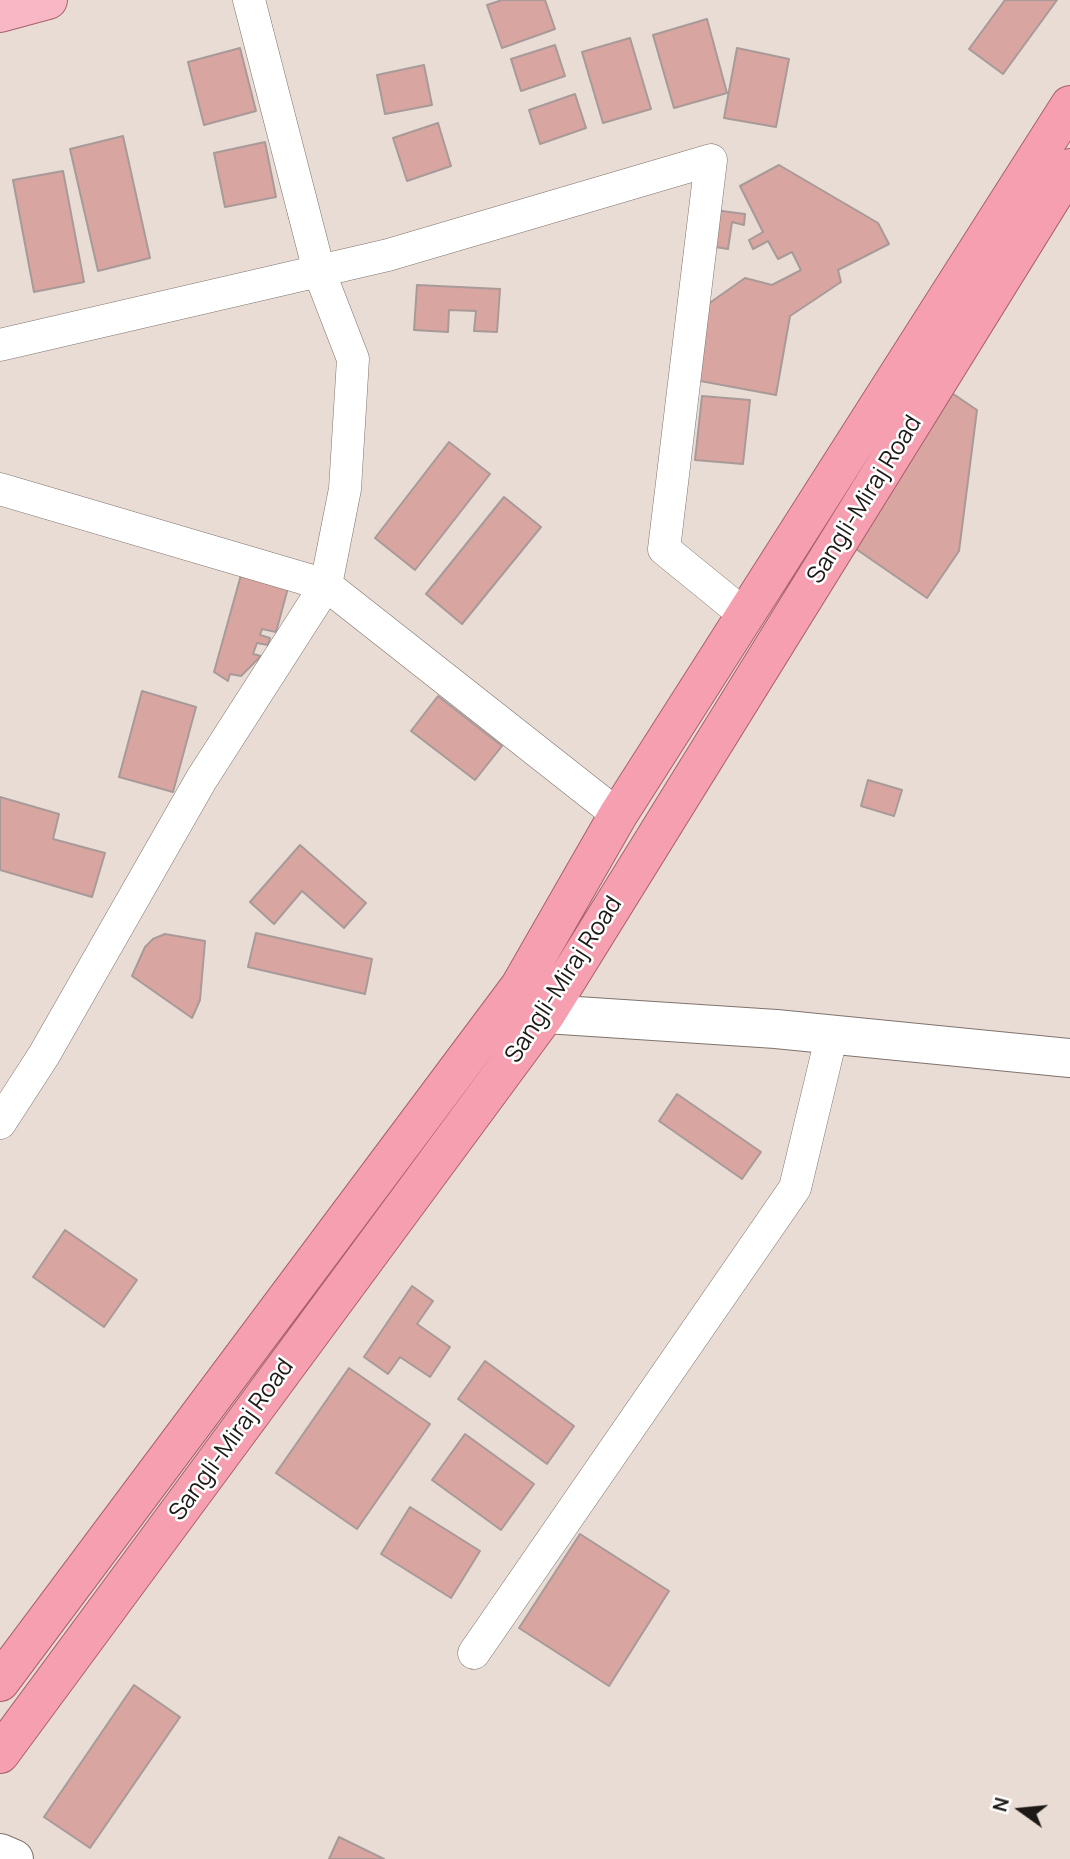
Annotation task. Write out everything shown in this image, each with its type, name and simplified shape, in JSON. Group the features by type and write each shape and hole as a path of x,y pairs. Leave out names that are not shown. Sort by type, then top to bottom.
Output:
{"highway":[{"name":"Sangli-Miraj Road","path":"0,1682 520,986 618,815 1070,105"},
{"name":"Sangli-Miraj Road","path":"0,1754 546,1014 1070,168"}],"main road":[{"path":"0,13 48,0"},
{"path":"520,986 546,1014 832,1034 1070,1058"},
{"path":"0,1853 14,1859"}],"street":[{"path":"0,1123 44,1055 201,780 326,585 345,489 353,359 319,271 250,0"},
{"path":"0,345 388,255 711,160 664,549 745,615"},
{"path":"0,489 326,585 618,815"},
{"path":"474,1653 795,1188 832,1034"}],"building":[{"path":"502,0 545,0 555,29 502,48 487,5"},
{"path":"1005,0 1057,0 1003,74 969,49"},
{"path":"707,19 727,93 674,108 653,35"},
{"path":"630,38 651,109 603,123 582,52"},
{"path":"555,45 565,76 521,91 511,59"},
{"path":"240,48 256,111 204,125 188,62"},
{"path":"737,48 789,59 776,127 724,118"},
{"path":"424,65 432,105 385,114 377,75"},
{"path":"575,94 586,128 540,144 529,110"},
{"path":"438,123 451,166 407,181 393,138"},
{"path":"123,136 150,258 98,271 70,149"},
{"path":"265,142 276,197 225,207 214,153"},
{"path":"779,165 878,223 889,244 838,270 841,282 790,316 776,395 695,380 708,304 745,278 772,285 801,270 792,252 778,259 768,241 753,249 749,240 763,232 740,186"},
{"path":"63,171 84,282 34,292 13,180"},
{"path":"714,210 745,214 744,225 732,222 728,249 709,246"},
{"path":"417,285 500,289 497,332 474,331 476,311 449,310 448,332 414,330"},
{"path":"946,389 977,410 959,551 927,598 843,540"},
{"path":"702,396 750,400 743,464 695,460"},
{"path":"449,442 490,474 415,570 375,538"},
{"path":"504,497 541,527 462,624 426,594"},
{"path":"241,575 288,588 276,632 262,629 260,635 270,638 268,645 257,643 253,654 261,656 241,676 230,674 228,681 214,672"},
{"path":"142,691 196,707 173,792 119,777"},
{"path":"438,696 502,746 475,780 411,731"},
{"path":"868,780 902,790 894,816 861,806"},
{"path":"0,797 59,814 53,839 105,853 92,897 0,870"},
{"path":"300,845 366,903 344,928 302,891 274,924 250,902"},
{"path":"256,933 372,959 365,994 248,967"},
{"path":"165,934 205,941 200,1000 192,1018 132,976 145,947 153,939"},
{"path":"677,1094 761,1152 742,1179 659,1121"},
{"path":"65,1230 137,1280 104,1327 33,1277"},
{"path":"412,1286 433,1301 417,1324 450,1347 430,1377 400,1357 388,1374 364,1357"},
{"path":"485,1361 574,1426 547,1464 458,1399"},
{"path":"349,1368 430,1424 357,1529 276,1473"},
{"path":"465,1434 534,1484 501,1530 432,1480"},
{"path":"410,1507 480,1551 451,1598 381,1554"},
{"path":"580,1534 669,1591 609,1686 519,1628"},
{"path":"134,1685 180,1717 90,1848 44,1817"},
{"path":"339,1837 384,1859 329,1859"}]}
